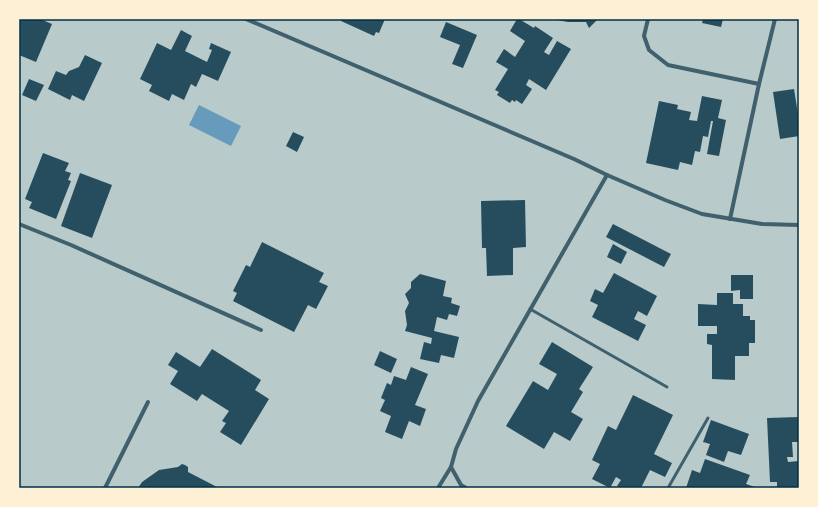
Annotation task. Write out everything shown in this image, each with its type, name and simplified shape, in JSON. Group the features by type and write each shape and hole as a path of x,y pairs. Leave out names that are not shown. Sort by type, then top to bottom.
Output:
{"street":[{"path":"246,19 574,159 665,200 702,214 762,224 799,225"},
{"path":"258,24 260,19"},
{"path":"648,19 644,36 649,50 668,66 759,84"},
{"path":"730,219 759,84 775,19"},
{"path":"438,488 451,467 456,449 478,401 607,175"},
{"path":"19,224 78,248 261,330"},
{"path":"106,488 148,402"},
{"path":"451,467 461,485 466,488"}],"lane":[{"path":"530,309 667,387"},
{"path":"668,488 708,418"}],"shaded area":[{"path":"19,19 799,19 799,488 19,488"}],"water":[{"path":"199,105 241,126 231,146 189,125"}],"building":[{"path":"19,19 40,19 52,24 36,62 19,55"},
{"path":"341,19 385,19 379,33 376,32 374,36 341,21"},
{"path":"517,19 534,28 535,26 553,38 544,52 549,55 557,41 571,49 546,90 529,79 526,85 532,89 522,104 516,100 515,102 512,100 510,103 497,95 499,92 495,90 508,69 496,62 504,49 515,57 525,41 510,31"},
{"path":"551,19 598,19 589,28 586,22 568,22"},
{"path":"703,19 723,19 721,27 702,23"},
{"path":"446,22 477,35 463,68 452,64 460,45 440,37"},
{"path":"181,30 192,36 185,51 207,62 212,50 209,49 211,43 231,52 218,81 202,74 196,87 191,84 184,100 172,94 169,101 149,91 152,85 140,79 157,43 171,50"},
{"path":"85,55 102,63 84,101 72,95 70,100 48,89 56,71 66,75 69,71 79,67"},
{"path":"29,79 44,85 36,101 22,95"},
{"path":"794,89 799,121 799,136 780,139 773,92"},
{"path":"702,96 722,100 718,118 726,120 719,156 707,154 713,121 711,121 708,137 703,136 700,152 695,151 692,165 680,162 678,170 646,163 659,101 678,105 677,109 691,112 689,120 697,121"},
{"path":"293,132 304,137 297,152 286,146"},
{"path":"43,153 69,163 65,171 71,173 68,180 71,181 56,219 29,208 32,202 25,199"},
{"path":"80,173 112,185 92,238 61,226"},
{"path":"525,200 526,247 513,248 513,275 487,276 486,248 482,248 481,201"},
{"path":"613,224 671,254 664,267 606,237"},
{"path":"262,242 324,273 319,282 328,286 316,309 308,305 294,332 233,301 237,293 233,291 246,265 250,267"},
{"path":"613,244 627,252 621,264 607,257"},
{"path":"614,273 657,296 647,316 638,311 634,319 646,325 638,341 592,317 598,305 590,301 595,289 603,293"},
{"path":"420,274 446,281 443,296 452,298 451,303 460,306 457,316 449,314 447,320 437,317 434,331 459,337 454,358 441,355 439,363 420,359 424,342 431,344 432,338 405,331 407,325 405,311 409,303 405,294 411,288 411,282"},
{"path":"731,275 753,275 753,299 740,299 740,290 731,291"},
{"path":"717,293 733,293 733,304 743,304 743,316 750,316 750,320 755,320 755,343 749,343 749,356 735,356 735,380 712,379 712,345 707,344 707,334 717,334 717,326 698,326 698,304 717,305"},
{"path":"552,342 593,367 579,389 583,392 571,412 583,419 570,441 554,432 544,449 506,426 533,381 548,390 557,374 539,364"},
{"path":"212,349 261,380 255,390 269,399 241,445 220,432 226,423 222,421 229,411 202,394 197,401 170,384 178,371 168,365 176,352 200,367"},
{"path":"380,351 397,359 391,373 374,365"},
{"path":"411,367 428,374 415,405 426,409 420,426 409,421 402,439 385,432 391,416 380,411 385,400 381,398 387,383 391,385 394,376 406,380"},
{"path":"633,395 673,415 654,454 672,463 665,477 650,470 641,488 621,488 617,486 621,480 616,477 610,488 592,479 600,464 592,460 608,426 616,430"},
{"path":"799,417 799,442 792,442 793,457 787,457 788,462 799,461 799,488 777,488 777,482 770,482 767,418"},
{"path":"711,420 749,434 741,455 728,451 724,462 706,455 710,444 703,442"},
{"path":"705,459 750,475 746,484 758,488 686,488 692,470 700,473"},
{"path":"182,464 188,467 188,472 219,488 138,488 142,482 159,470 178,467"}]}
